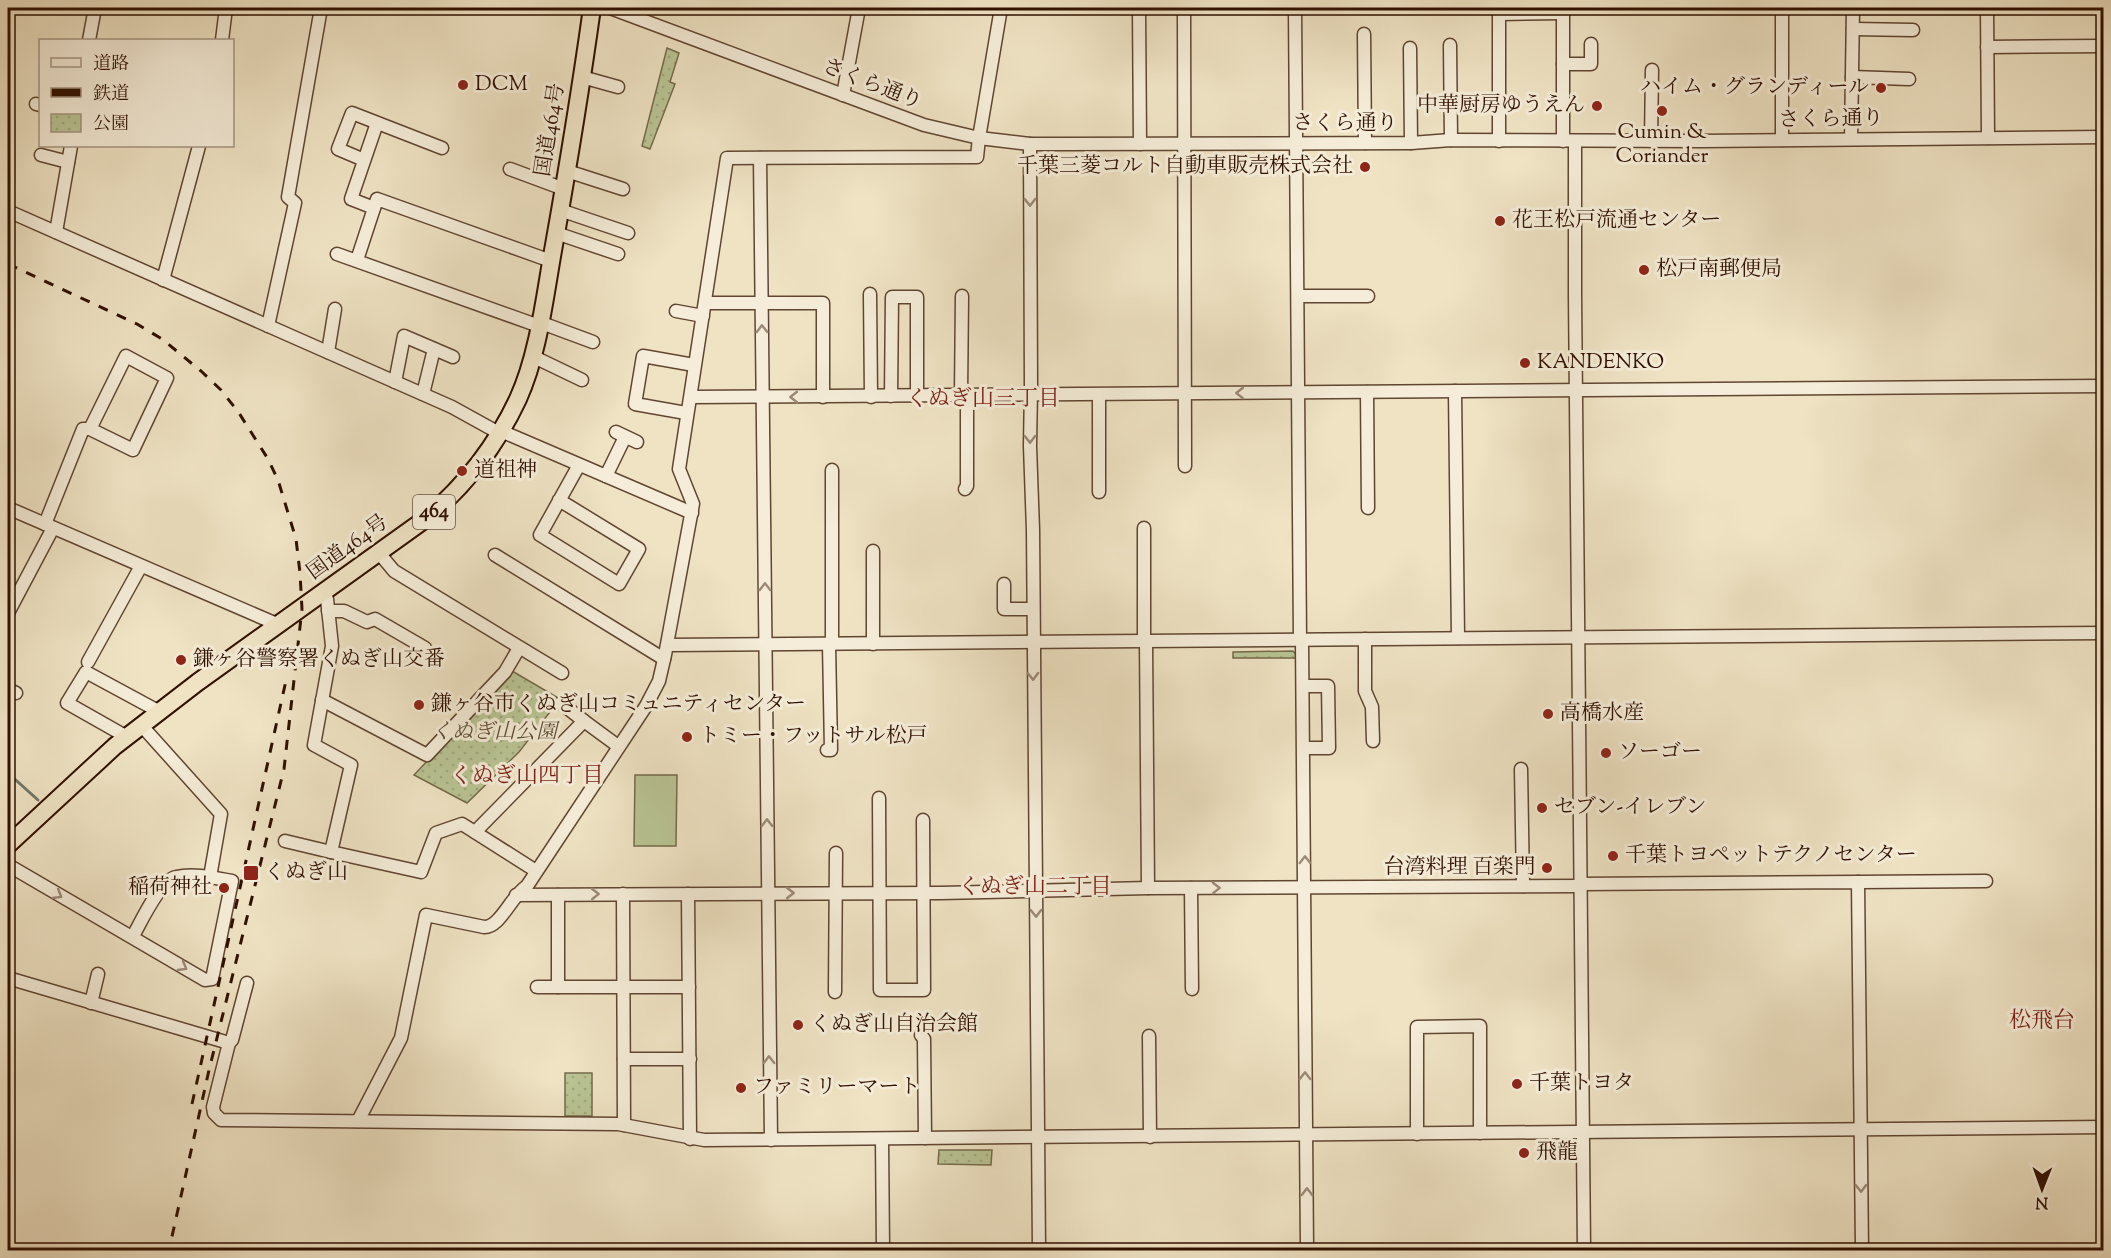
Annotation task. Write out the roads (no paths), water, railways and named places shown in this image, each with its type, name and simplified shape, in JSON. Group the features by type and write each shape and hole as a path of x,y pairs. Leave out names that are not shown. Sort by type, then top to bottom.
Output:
{"highway":[{"name":"国道464号","path":"8,845 90,767 127,737 198,682 324,594 442,505 478,465 518,399 532,356 564,189 592,8"}],"street":[{"path":"89,39 95,8"},
{"path":"222,39 226,8"},
{"path":"268,326 295,203 288,197 321,8"},
{"name":"さくら通り","path":"610,8 924,125 979,138 1030,144 2103,137"},
{"path":"843,95 859,8"},
{"path":"358,1121 401,1038 426,915 489,928 496,923 516,895 527,886 646,706 659,681 668,645 692,513 693,504 679,469 727,158 977,157 1001,8"},
{"path":"1139,8 1140,144"},
{"path":"1295,8 1304,748 1307,1251"},
{"path":"1782,8 1782,140"},
{"path":"1851,139 1853,8"},
{"path":"1987,8 1988,138"},
{"path":"1499,141 1499,11 1563,10 1563,64 1569,141 1576,390 1584,1251"},
{"path":"1184,14 1185,466"},
{"path":"1853,29 1913,30"},
{"path":"1364,34 1365,143"},
{"path":"1563,64 1591,64 1591,44"},
{"path":"1450,45 1451,141"},
{"path":"1987,47 2103,46"},
{"path":"1410,48 1411,143"},
{"path":"1651,141 1652,70"},
{"path":"582,77 618,87"},
{"path":"1852,77 1909,78"},
{"path":"364,160 338,149 352,113 442,148"},
{"path":"374,208 351,199 377,123"},
{"path":"1030,144 1030,395 1039,1251"},
{"path":"56,232 70,147"},
{"path":"163,280 199,147"},
{"path":"40,156 68,162"},
{"path":"760,158 771,1140"},
{"path":"510,169 564,189"},
{"path":"567,171 618,183"},
{"path":"357,260 377,199 551,261"},
{"path":"560,210 628,232"},
{"path":"8,212 423,394 500,432 692,513"},
{"path":"556,233 618,254"},
{"path":"337,254 593,342"},
{"path":"870,294 871,397"},
{"path":"962,296 967,486 965,489"},
{"path":"1298,296 1368,296"},
{"path":"891,396 892,297 917,297 917,395"},
{"path":"676,311 762,304 823,303 824,396"},
{"path":"328,352 336,317"},
{"path":"395,382 404,336 453,357"},
{"path":"423,394 434,349"},
{"path":"8,613 49,526 83,429 90,429 133,450 167,378 126,356 90,429"},
{"path":"532,356 582,380"},
{"path":"686,413 635,404 643,356 694,365"},
{"path":"691,397 2103,386"},
{"path":"1455,391 1458,638"},
{"path":"1367,392 1368,508"},
{"path":"1099,395 1099,492"},
{"path":"606,476 626,437"},
{"path":"559,500 639,549 619,584 540,535 559,500 579,465"},
{"path":"827,750 831,750 832,470"},
{"path":"8,508 279,625"},
{"path":"1144,528 1148,888"},
{"path":"873,551 873,644"},
{"path":"379,553 394,571 562,673"},
{"path":"495,555 664,659"},
{"path":"88,662 141,566"},
{"path":"1004,584 1004,609 1033,609"},
{"path":"324,594 327,599 332,646 314,745 351,765 331,852"},
{"path":"328,611 344,610 367,622 375,619 425,648"},
{"path":"668,645 765,646 2103,633"},
{"path":"1365,639 1365,691 1372,707 1373,741"},
{"path":"322,700 427,755 505,672 519,648"},
{"path":"127,737 67,703 86,672 160,712"},
{"path":"1303,686 1328,686 1329,748 1304,748"},
{"path":"561,703 618,746"},
{"path":"475,832 584,721"},
{"path":"142,726 221,814 210,878"},
{"path":"1521,769 1523,886"},
{"path":"879,798 880,990 924,990 923,820"},
{"path":"285,841 421,872 436,833 462,824 536,871"},
{"path":"835,992 836,853"},
{"path":"8,865 212,982 232,881 210,878 176,877 169,879 162,886 133,936"},
{"path":"516,895 923,893 1148,888 1986,881"},
{"path":"1858,882 1862,1251"},
{"path":"1191,888 1192,989"},
{"path":"623,894 624,1125"},
{"path":"688,894 690,1139"},
{"path":"558,895 558,987"},
{"path":"91,1003 98,974"},
{"path":"8,978 229,1043"},
{"path":"247,983 213,1107 214,1113 221,1120 624,1125 690,1139 771,1140 2103,1127"},
{"path":"537,987 689,987"},
{"path":"1417,1134 1418,1027 1480,1026 1480,1133"},
{"path":"921,1035 924,1039 925,1138"},
{"path":"1148,1036 1150,1137"},
{"path":"624,1059 690,1059"},
{"path":"882,1139 883,1251"}],"waterway":[{"path":"8,773 38,800"}],"railway":[{"path":"8,264 137,324 162,339 221,390 239,413 268,459 278,480 296,539 302,609 284,769 209,1070 169,1250"},
{"path":"192,1104 287,676"}],"place":[{"name":"DCM","path":"463,85"},
{"name":"ハイム・グランディール","path":"1881,88"},
{"name":"中華厨房ゆうえん","path":"1597,106"},
{"name":"Cumin & Coriander","path":"1662,111"},
{"name":"千葉三菱コルト自動車販売株式会社","path":"1365,167"},
{"name":"花王松戸流通センター","path":"1500,221"},
{"name":"松戸南郵便局","path":"1644,270"},
{"name":"KANDENKO","path":"1525,363"},
{"name":"道祖神","path":"462,471"},
{"name":"鎌ヶ谷警察署くぬぎ山交番","path":"181,660"},
{"name":"鎌ヶ谷市くぬぎ山コミュニティセンター","path":"419,705"},
{"name":"高橋水産","path":"1548,714"},
{"name":"トミー・フットサル松戸","path":"687,737"},
{"name":"ソーゴー","path":"1606,753"},
{"name":"セブン-イレブン","path":"1542,808"},
{"name":"千葉トヨペットテクノセンター","path":"1613,856"},
{"name":"台湾料理 百楽門","path":"1547,868"},
{"name":"くぬぎ山","path":"251,873"},
{"name":"稲荷神社","path":"224,888"},
{"name":"くぬぎ山自治会館","path":"798,1025"},
{"name":"千葉トヨタ","path":"1517,1084"},
{"name":"ファミリーマート","path":"741,1088"},
{"name":"飛龍","path":"1524,1153"}],"district":[{"name":"くぬぎ山三丁目","path":"983,400"},
{"name":"くぬぎ山四丁目","path":"527,777"},
{"name":"くぬぎ山二丁目","path":"1035,888"},
{"name":"松飛台","path":"2042,1022"}],"park label":[{"name":"くぬぎ山公園","path":"494,733"}]}
